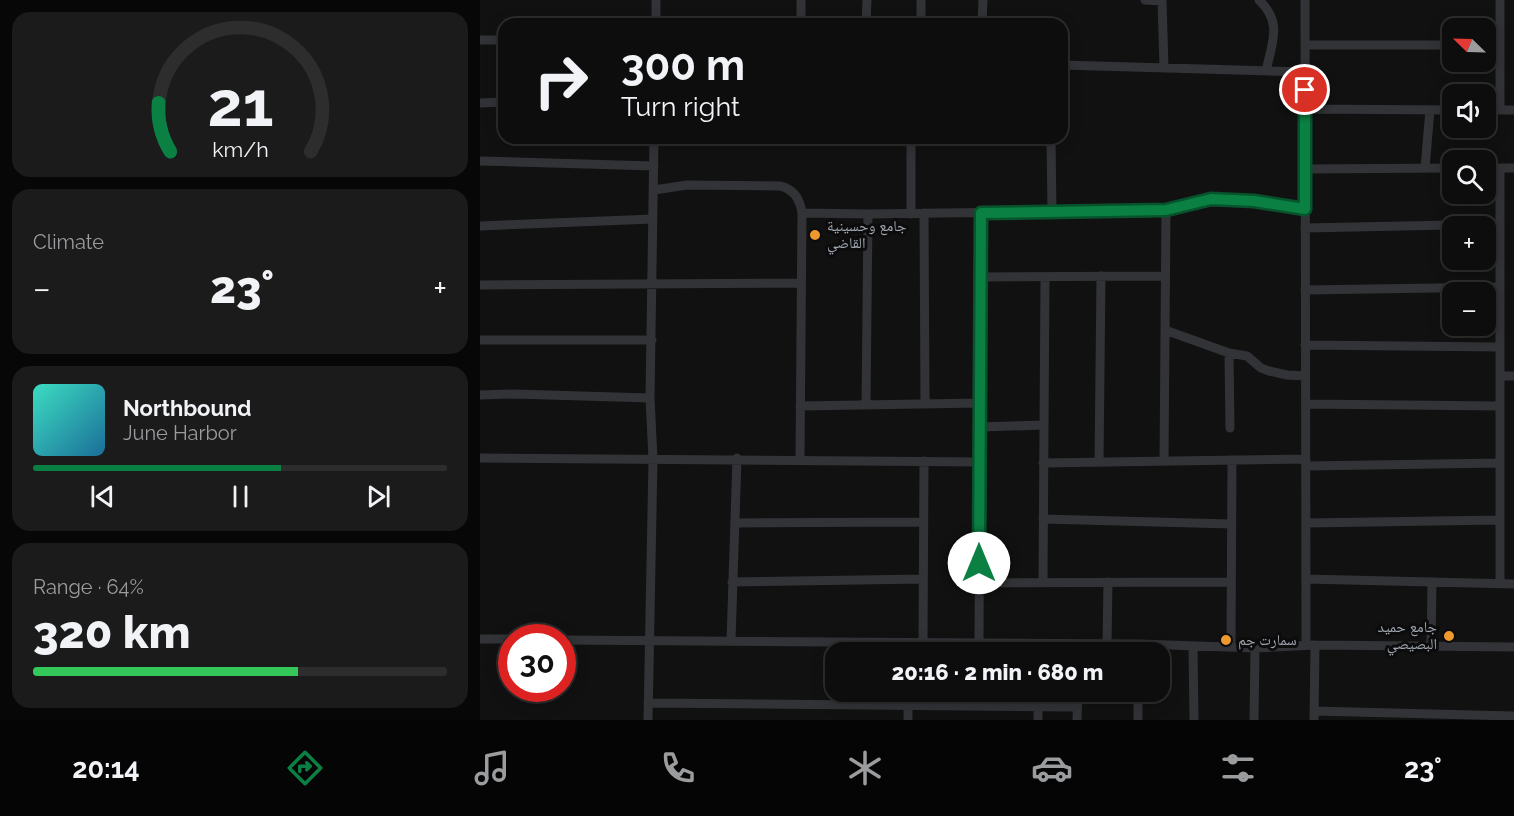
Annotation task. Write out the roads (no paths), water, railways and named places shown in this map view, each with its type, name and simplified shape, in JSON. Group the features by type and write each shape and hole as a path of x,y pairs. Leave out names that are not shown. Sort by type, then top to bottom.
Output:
{"street":[{"path":"656,0 656,18"},
{"path":"801,0 801,18"},
{"path":"866,18 867,0"},
{"path":"921,0 921,18"},
{"path":"982,18 983,0 991,0"},
{"path":"1145,0 1162,0 1164,68"},
{"path":"1259,0 1267,8 1274,21 1274,35 1266,70"},
{"path":"1305,0 1306,579 1314,715 1514,718"},
{"path":"1500,0 1500,110"},
{"path":"480,40 498,40"},
{"path":"1305,45 1442,45"},
{"path":"1068,65 1305,72"},
{"path":"480,103 498,102"},
{"path":"1305,109 1442,110"},
{"path":"1425,168 1430,110"},
{"path":"1496,110 1514,110"},
{"path":"648,720 653,459 650,398 654,144"},
{"path":"911,144 911,214"},
{"path":"1051,144 1052,212"},
{"path":"480,161 654,166"},
{"path":"1305,169 1442,168"},
{"path":"1496,168 1514,168"},
{"path":"1500,168 1500,583"},
{"path":"654,190 687,185 780,186 787,188 801,203 800,459"},
{"path":"802,213 911,214 1166,210 1211,199 1254,201 1305,209"},
{"path":"1164,460 1166,210"},
{"path":"924,213 924,404"},
{"path":"979,642 981,213"},
{"path":"866,405 868,214"},
{"path":"480,226 653,219"},
{"path":"1305,228 1500,224"},
{"path":"1099,462 1101,276"},
{"path":"981,278 1165,276"},
{"path":"1043,582 1045,277"},
{"path":"480,285 801,283"},
{"path":"1305,290 1500,287"},
{"path":"1165,330 1247,356 1261,368 1269,371 1305,376"},
{"path":"480,340 652,340"},
{"path":"1305,345 1500,347"},
{"path":"1229,352 1230,428"},
{"path":"1500,376 1514,376"},
{"path":"480,396 514,394 650,398"},
{"path":"800,406 980,403"},
{"path":"1306,404 1500,406"},
{"path":"980,427 1044,425"},
{"path":"480,458 737,458 980,462"},
{"path":"731,641 737,458"},
{"path":"1044,463 1164,460 1500,463"},
{"path":"1231,646 1232,460"},
{"path":"923,642 924,461"},
{"path":"1043,519 1231,524"},
{"path":"1306,524 1500,520"},
{"path":"735,523 923,522"},
{"path":"732,582 923,579"},
{"path":"1306,579 1514,584"},
{"path":"1107,642 1108,582"},
{"path":"979,583 1231,582"},
{"path":"1431,646 1432,582"},
{"path":"480,639 498,639"},
{"path":"576,640 731,641 825,646"},
{"path":"1170,647 1255,648 1310,645 1514,647"},
{"path":"1193,646 1194,720"},
{"path":"1254,720 1255,648"},
{"path":"1077,702 1077,720"},
{"path":"1138,702 1138,720"},
{"path":"648,703 1077,707"},
{"path":"908,705 908,720"},
{"path":"1038,706 1038,720"}],"place":[{"name":"جامع وحسينية القاضي","path":"815,235"},
{"name":"جامع حميد البصيصي","path":"1449,636"},
{"name":"سمارت جم","path":"1226,640"}]}
